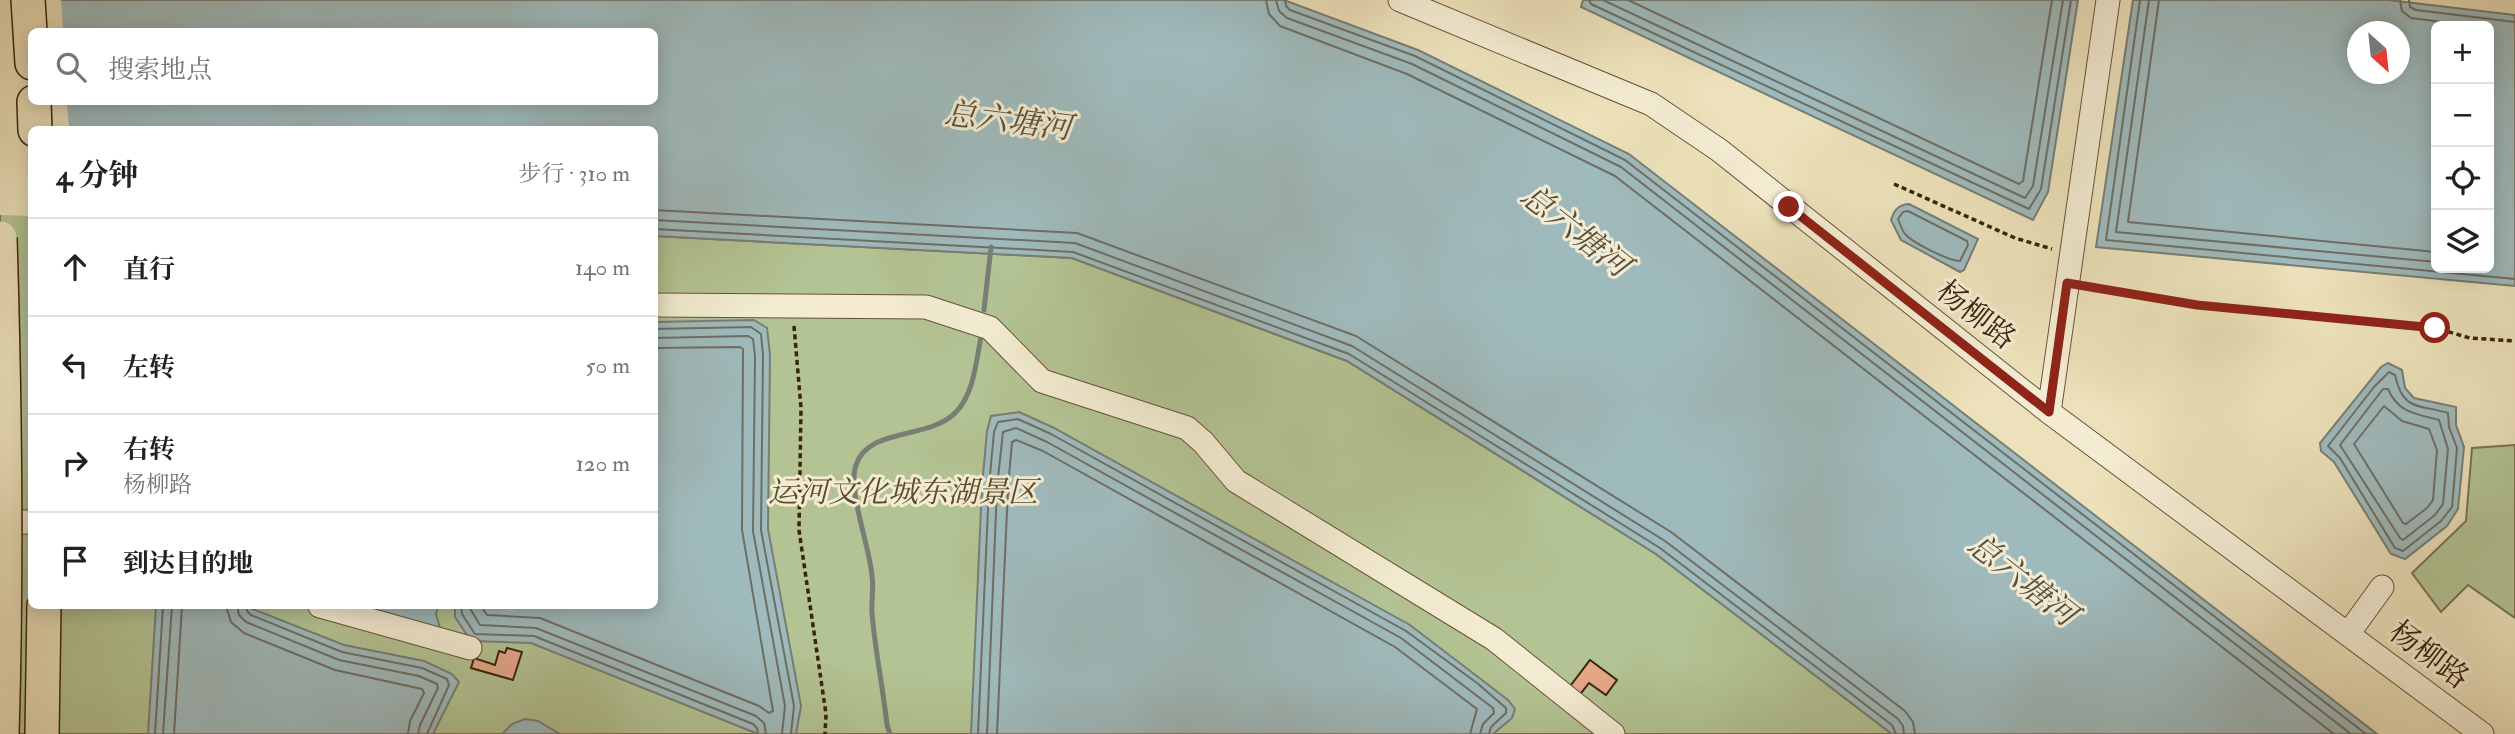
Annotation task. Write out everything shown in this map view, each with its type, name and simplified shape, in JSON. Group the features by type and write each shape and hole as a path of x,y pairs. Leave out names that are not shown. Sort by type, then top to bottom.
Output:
{"highway":[{"path":"28,0 30,28"},
{"path":"34,105 35,126"},
{"path":"0,238 5,400 6,579 2,734"},
{"path":"42,734 44,609"}],"street":[{"name":"杨柳路","path":"1400,0 1651,104 1718,150 2049,412 2482,734"},
{"path":"2049,412 2108,0"},
{"path":"658,305 926,307 990,328 1042,381 1187,428 1203,442 1236,481 1494,639 1613,734"},
{"path":"0,526 7,522 28,522"},
{"path":"2347,634 2382,587"},
{"path":"331,609 470,648"}],"path":[{"path":"1894,184 2015,238 2071,254"},
{"path":"2067,283 2197,305 2435,328 2470,338 2515,341"},
{"path":"792,304 801,408 799,530 826,714 825,734"}],"green space":[{"name":"运河文化城东湖景区","path":"0,211 28,212 28,609 658,609 658,236 1072,258 1347,361 1656,554 1892,734 0,734"},
{"path":"2515,445 2515,618 2468,585 2441,612 2412,573 2466,521 2472,448"}],"water":[{"name":"总六塘河","path":"0,0 1284,0 1418,50 1629,154 2377,734 1892,734 1656,554 1347,361 1072,258 658,236 658,126 31,126"},
{"path":"1583,0 2078,0 2048,192 2033,220 1581,7"},
{"path":"2133,0 2388,0 2515,15 2515,286 2096,247"},
{"path":"1909,204 1978,239 1964,270 1960,272 1901,240 1891,220 1897,209"},
{"path":"754,320 767,328 770,355 768,529 801,706 796,734 758,734 531,643 471,641 455,617 455,609 658,609 658,322"},
{"path":"2388,363 2402,370 2405,388 2414,398 2456,407 2456,425 2464,447 2458,509 2447,526 2405,559 2391,554 2334,462 2321,451 2320,443 2381,367"},
{"path":"1019,412 1054,428 1410,625 1508,700 1515,709 1512,718 1493,734 971,734 987,431 991,416"},
{"path":"156,609 253,609 344,645 424,661 452,674 459,682 433,734 148,734"},
{"path":"348,609 437,609 440,628"},
{"path":"525,719 538,721 560,734 502,734 512,724"}],"pier":[{"path":"0,0 61,0 63,28 28,28 28,105 67,105 69,126 28,126 28,216 0,215"}],"building":[{"path":"507,648 522,652 513,680 471,668 474,658 495,665 499,651 505,653"},
{"path":"1590,660 1617,680 1606,695 1589,683 1578,697 1568,689"}],"waterway":[{"path":"984,310 991,247"},
{"path":"890,734 873,627 873,581 854,489 856,465 863,453 873,445 931,427 956,412 971,387 981,337"}],"route":[{"path":"1789,207 2049,412 2067,283 2197,305 2435,328"}]}
